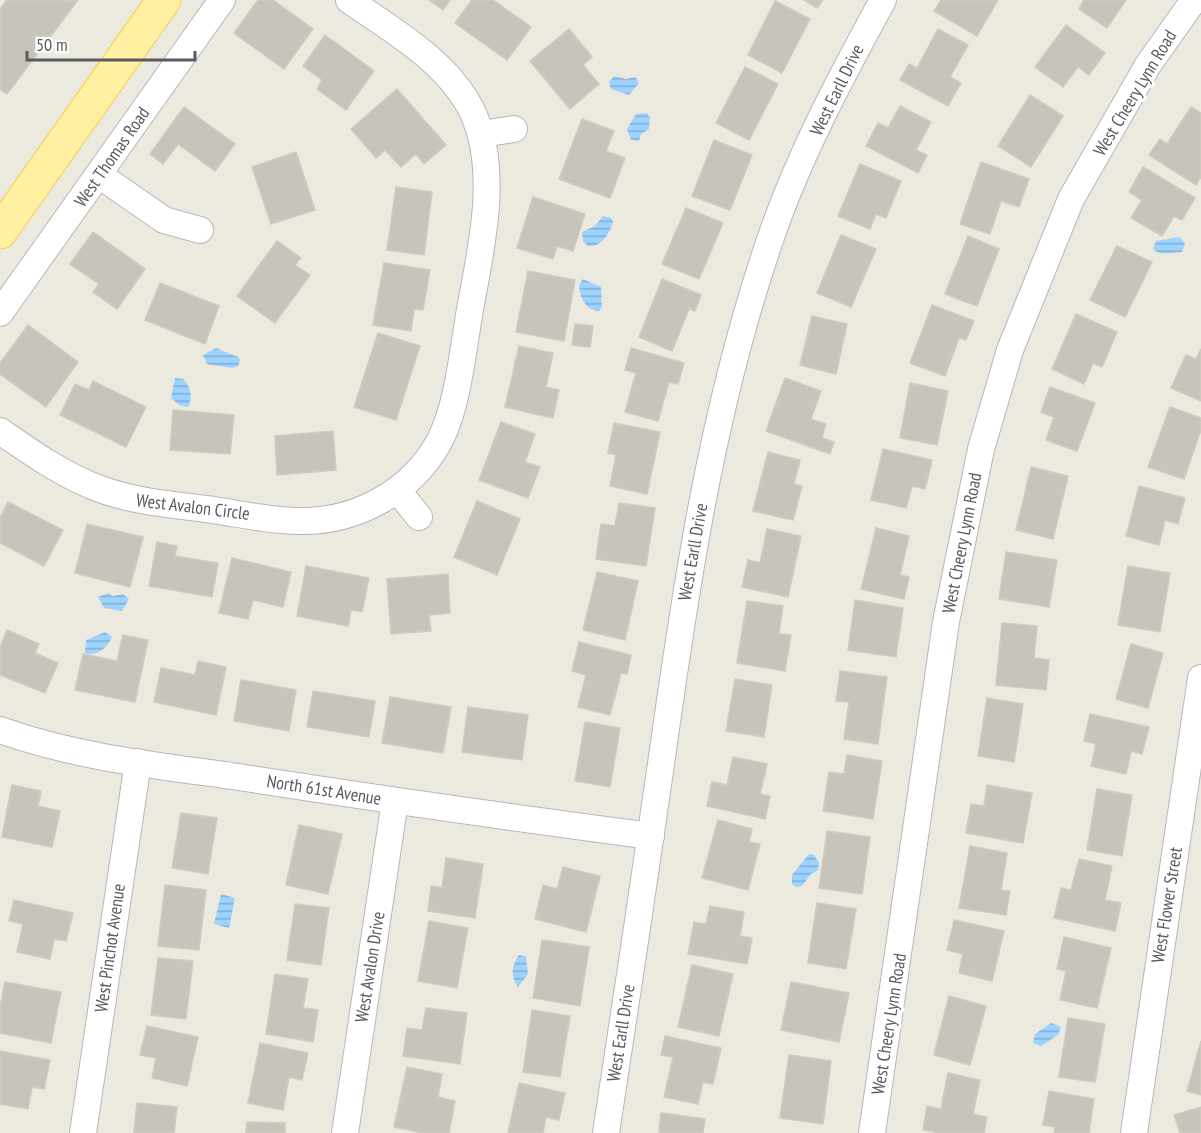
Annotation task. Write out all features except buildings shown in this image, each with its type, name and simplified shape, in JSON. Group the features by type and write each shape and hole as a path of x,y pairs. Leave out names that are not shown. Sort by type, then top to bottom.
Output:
{"main road":[{"path":"0,232 164,0"}],"street":[{"name":"West Thomas Road","path":"0,313 222,0"},
{"name":"West Avalon Circle","path":"0,431 62,472 127,499 300,521 335,518 364,508 398,492 440,440 451,410 484,233 485,174 481,134 459,89 424,54 349,0"},
{"name":"West Earll Drive","path":"606,1133 687,579 722,407 741,329 771,237 798,173 827,108 883,0"},
{"name":"West Cheery Lynn Road","path":"872,1133 946,622 981,449 1010,350 1071,199 1148,65 1194,0"},
{"path":"481,134 514,129"},
{"path":"99,175 164,220 200,230"},
{"path":"398,492 419,517"},
{"name":"West Flower Street","path":"1134,1133 1201,678"},
{"name":"North 61st Avenue","path":"0,730 34,742 138,762 395,801 651,836"},
{"name":"West Pinchot Avenue","path":"83,1133 138,762"},
{"name":"West Avalon Drive","path":"345,1133 395,801"}],"water":[{"path":"614,76 626,79 635,77 639,83 629,95 611,89 609,82"},
{"path":"647,113 650,118 649,129 641,134 639,141 631,140 627,129 636,114"},
{"path":"603,216 611,218 613,222 609,231 601,242 588,246 583,241 582,232 595,226"},
{"path":"1179,237 1185,243 1182,252 1163,253 1153,249 1156,241"},
{"path":"583,279 601,287 602,307 599,311 586,305 580,294 579,285"},
{"path":"216,348 238,357 240,360 238,366 232,368 207,364 203,355"},
{"path":"175,378 186,382 191,396 188,407 179,405 171,398"},
{"path":"109,593 112,596 123,594 129,599 122,611 104,608 98,597"},
{"path":"105,632 112,637 107,645 97,653 85,653 86,640"},
{"path":"809,854 814,855 819,863 818,870 811,874 802,886 797,887 792,884 792,875"},
{"path":"221,894 235,898 229,928 214,924"},
{"path":"519,955 526,957 528,974 518,987 513,971"},
{"path":"1051,1023 1061,1027 1058,1035 1041,1046 1033,1043 1035,1034"}]}
